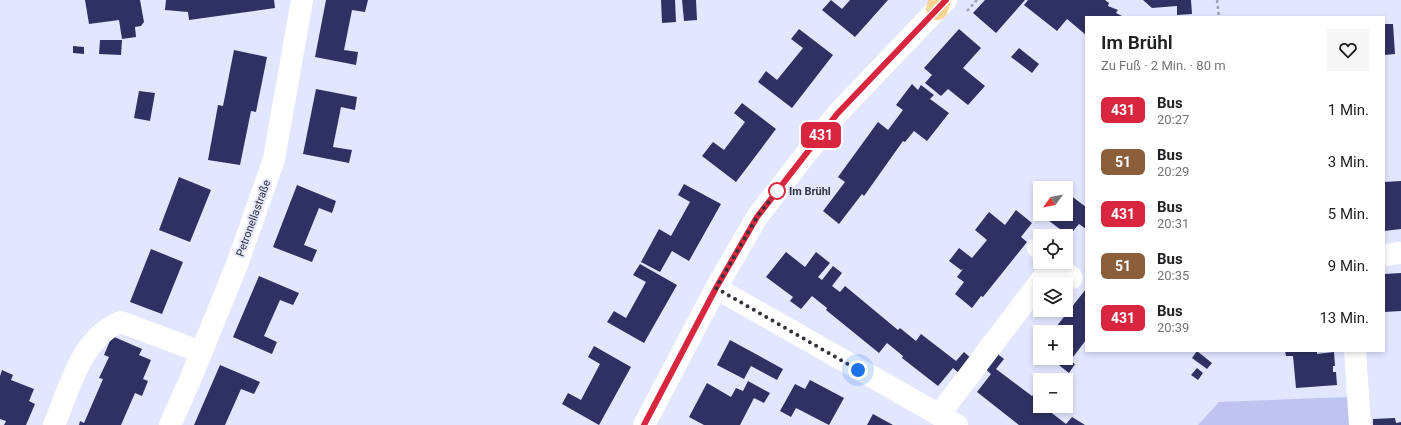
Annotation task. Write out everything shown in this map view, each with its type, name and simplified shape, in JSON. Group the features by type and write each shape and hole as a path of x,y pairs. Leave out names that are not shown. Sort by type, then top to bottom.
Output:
{"street":[{"name":"Petronellastraße","path":"170,425 238,262 274,159 302,0"},
{"path":"644,425 716,288 757,217 837,114 941,3"},
{"path":"1385,254 1401,253"},
{"path":"716,288 948,420 1050,269"},
{"path":"1062,269 1071,277"},
{"path":"54,425 85,353 93,341 112,325 121,322 201,352"},
{"path":"1355,352 1360,425"}],"path":[{"path":"962,16 977,0"},
{"path":"1218,0 1219,16"}],"shaded area":[{"path":"1349,397 1351,425 1198,425 1219,402"}],"building":[{"path":"85,0 140,0 144,22 141,26 135,27 136,37 122,39 119,20 89,24"},
{"path":"166,0 274,0 275,8 189,20 188,12 165,10"},
{"path":"326,0 368,0 365,12 352,10 344,50 358,52 356,65 315,57"},
{"path":"661,0 675,0 676,22 662,23"},
{"path":"682,0 696,0 697,20 684,21"},
{"path":"831,0 842,9 850,0 888,0 855,37 822,10"},
{"path":"985,0 1025,0 996,33 973,13"},
{"path":"1028,0 1105,0 1109,3 1108,6 1118,10 1116,13 1122,16 1085,16 1085,34 1067,19 1057,31 1024,5"},
{"path":"1143,0 1191,0 1192,14 1177,15 1177,6 1152,8"},
{"path":"1385,24 1393,24 1395,54 1385,55"},
{"path":"799,29 833,55 792,108 758,82 766,71 777,80 803,48 791,39"},
{"path":"959,29 981,48 963,68 985,86 968,105 948,89 941,96 925,83 932,75 924,68"},
{"path":"100,40 122,40 121,55 99,54"},
{"path":"73,46 84,47 84,54 73,53"},
{"path":"1019,48 1039,64 1032,73 1011,57"},
{"path":"234,50 267,57 256,112 251,111 240,165 208,160 218,105 223,106"},
{"path":"912,84 918,90 921,85 934,95 930,99 949,113 927,141 914,131 905,142 903,141 864,196 862,194 839,224 823,211 845,182 838,177 878,122 888,130 903,110 896,105"},
{"path":"316,89 357,97 355,110 341,107 333,147 352,150 349,163 303,154"},
{"path":"139,91 155,93 150,121 134,118"},
{"path":"742,103 776,129 736,182 702,156 713,142 724,150 745,122 734,113"},
{"path":"179,177 211,190 190,242 159,230"},
{"path":"1401,181 1401,229 1385,231 1385,182"},
{"path":"684,184 721,204 689,261 672,251 660,272 641,262 659,229 671,236 690,202 678,195"},
{"path":"297,185 336,201 332,213 319,208 304,245 317,250 312,262 273,247"},
{"path":"1073,197 1085,206 1085,228 1079,224 1073,231 1073,229 1060,229 1049,221 1073,221"},
{"path":"1016,210 1032,223 1021,237 1027,242 983,297 981,296 972,308 955,294 964,282 957,277 963,269 961,270 949,261 959,248 972,258 987,240 975,230 989,212 1005,225"},
{"path":"151,249 183,262 162,314 130,302"},
{"path":"786,252 805,267 816,252 830,263 818,277 822,280 833,266 842,273 832,286 840,292 845,286 898,330 900,328 916,341 921,334 956,361 964,352 973,360 961,375 953,368 938,386 902,358 903,356 887,343 879,353 826,310 827,308 812,296 801,309 790,301 793,297 766,277"},
{"path":"640,264 677,285 644,343 607,322 614,311 626,318 646,282 633,275"},
{"path":"1401,273 1401,311 1385,312 1385,274"},
{"path":"259,276 299,293 293,305 280,300 264,336 277,342 272,354 233,337"},
{"path":"1085,290 1085,341 1073,357 1073,325 1058,325 1064,317 1073,317 1073,305"},
{"path":"112,336 142,349 139,355 151,360 143,379 148,381 142,396 135,393 121,425 79,425 80,421 84,423 103,379 99,378 109,357 104,355"},
{"path":"730,340 783,369 777,380 751,366 744,379 717,365"},
{"path":"594,346 631,367 599,425 562,404 568,393 581,400 600,364 588,357"},
{"path":"995,352 1004,359 996,369 1032,396 1033,395 1033,413 1052,413 1066,424 1072,417 1085,425 1019,425 977,392 991,374 983,367"},
{"path":"1196,352 1198,352 1212,363 1207,369 1192,358"},
{"path":"1285,352 1317,352 1317,354 1334,352 1335,366 1333,366 1333,372 1336,372 1337,385 1296,388 1293,356 1286,356"},
{"path":"1073,363 1075,364 1069,373 1059,365 1073,365"},
{"path":"220,365 260,382 254,394 241,389 225,425 194,425"},
{"path":"1197,368 1203,373 1198,380 1191,375"},
{"path":"2,370 13,375 11,380 34,389 29,401 35,404 26,425 4,425 6,421 0,419 0,376"},
{"path":"810,380 844,398 829,425 796,408 791,417 780,411 795,384 805,389"},
{"path":"748,381 770,393 764,403 754,398 740,425 704,425 689,417 707,383 731,397 736,388 743,391"},
{"path":"873,414 893,425 867,425"},
{"path":"1395,418 1396,423 1401,422 1401,425 1373,425 1373,419"}],"bus line":[{"name":"431","path":"644,425 716,288 757,217 837,114 946,0"}],"place":[{"name":"Im Brühl","path":"777,191"}],"route":[{"path":"777,191 757,217 716,288 737,302 858,370"}]}
